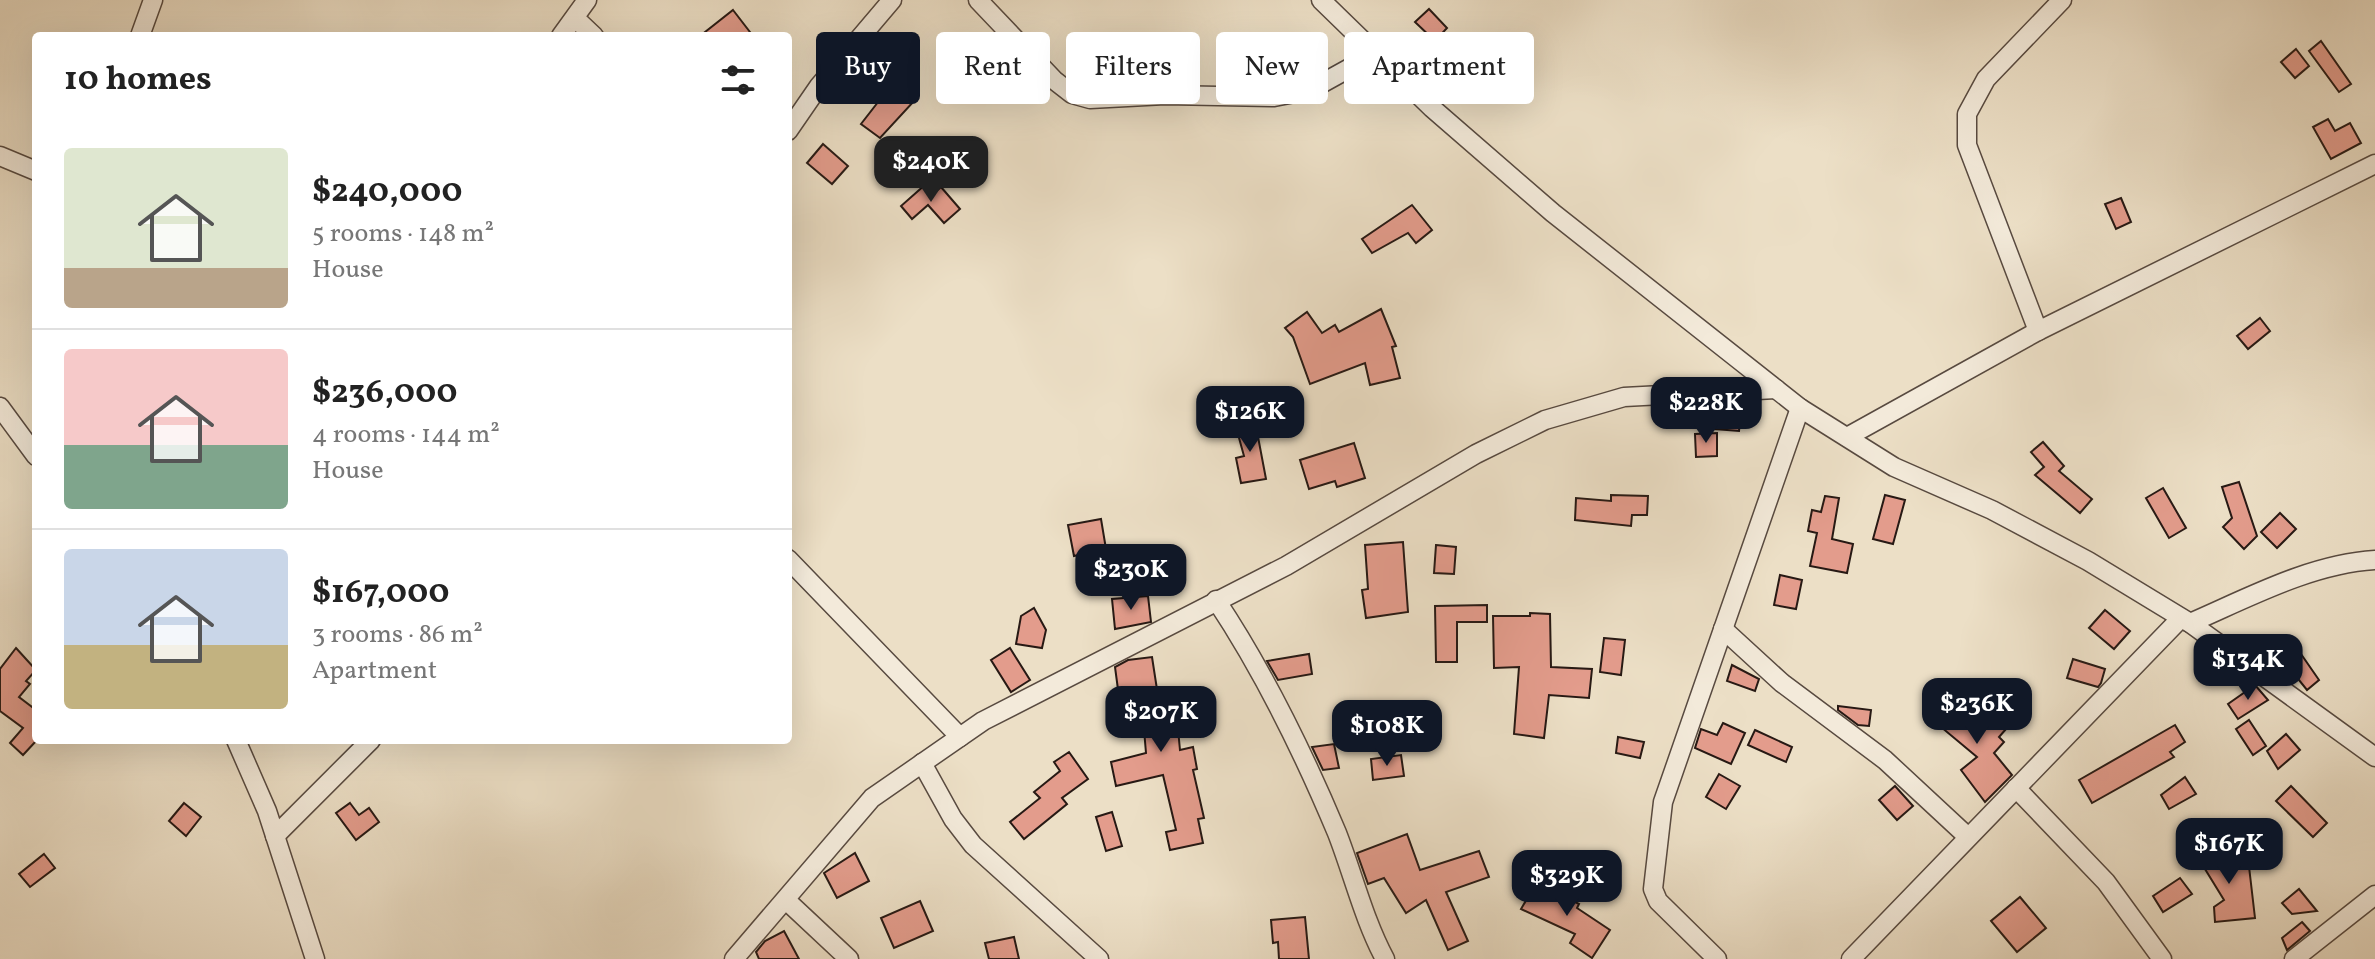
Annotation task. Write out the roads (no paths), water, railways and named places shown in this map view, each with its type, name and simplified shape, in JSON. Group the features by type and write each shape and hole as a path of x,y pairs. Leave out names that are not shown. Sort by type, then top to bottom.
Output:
{"street":[{"path":"141,32 153,0"},
{"path":"564,32 587,0"},
{"path":"792,125 819,86 892,0"},
{"path":"978,0 1054,80 1072,94 1090,99 1165,95 1274,97 1310,90 1344,71"},
{"path":"1321,0 1353,32"},
{"path":"2038,331 1967,145 1967,114 1986,79 2062,0"},
{"path":"575,18 590,32"},
{"path":"1431,104 1553,213 1800,408 1894,467 1992,510 2088,561 2186,620 2375,757"},
{"path":"0,156 32,169"},
{"path":"1847,437 2038,331 2375,164"},
{"path":"734,959 787,901 872,798 983,721 1286,566 1476,454 1545,420 1624,397 1776,389"},
{"path":"0,407 32,451"},
{"path":"1717,959 1658,901 1653,871 1663,802 1800,408"},
{"path":"1851,959 2016,788 2186,620 2282,583 2354,561 2375,560"},
{"path":"792,563 960,737"},
{"path":"1216,600 1255,658 1335,830 1385,959"},
{"path":"1723,629 1782,683 1885,760 1968,837"},
{"path":"238,744 275,836 315,959"},
{"path":"275,836 367,744"},
{"path":"922,763 953,819 973,845 1099,959"},
{"path":"2016,788 2106,882 2162,959"},
{"path":"2294,959 2375,895"},
{"path":"787,901 849,959"}]}
